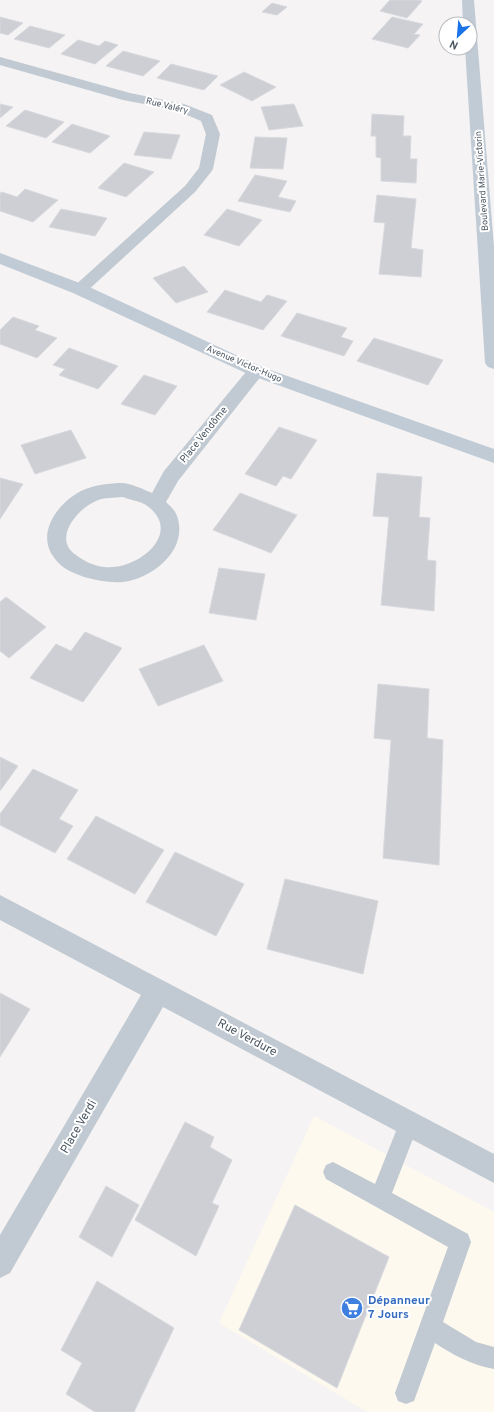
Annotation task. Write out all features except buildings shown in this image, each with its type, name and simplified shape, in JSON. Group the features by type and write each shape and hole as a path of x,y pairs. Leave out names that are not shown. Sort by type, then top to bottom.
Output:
{"street":[{"name":"Boulevard Marie-Victorin","path":"468,0 494,363"},
{"name":"Rue Valéry","path":"0,61 128,97 179,107 207,118 213,134 206,169 190,189 79,289"},
{"name":"Avenue Victor-Hugo","path":"0,258 79,289 256,371 494,456"},
{"name":"Place Vendôme","path":"156,502 171,476 256,371"},
{"path":"124,490 140,493 156,502 166,513 172,527 169,542 160,556 146,567 127,574 106,576 87,572 71,563 61,552 57,540 58,526 64,514 75,503 90,495 106,491 124,490"},
{"name":"Rue Verdure","path":"0,907 494,1169"},
{"name":"Place Verdi","path":"0,1263 158,991"}],"lane":[{"path":"380,1198 409,1123"},
{"path":"333,1172 460,1242 406,1393"},
{"path":"430,1327 460,1347 478,1355 494,1358"}],"shaded area":[{"path":"314,1116 494,1212 494,1412 367,1412 219,1323"}],"place":[{"name":"Dépanneur 7 Jours","path":"352,1308"}]}
